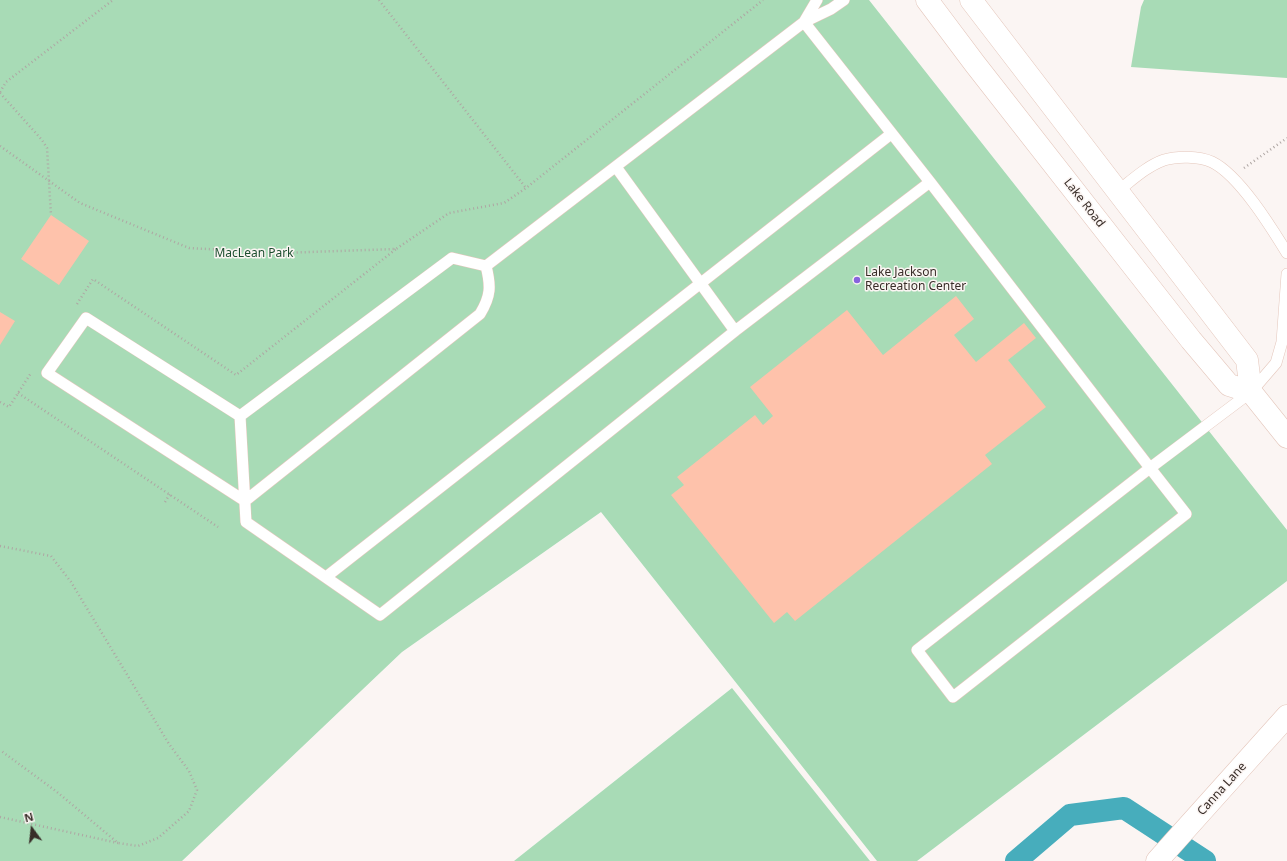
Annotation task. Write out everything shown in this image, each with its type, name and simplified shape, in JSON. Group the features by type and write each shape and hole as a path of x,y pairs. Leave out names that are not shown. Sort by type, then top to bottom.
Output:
{"street":[{"name":"Lake Road","path":"927,0 975,64 1191,340 1229,385 1251,392"},
{"path":"971,0 1248,360 1251,392 1287,437"},
{"name":"Canna Lane","path":"1157,860 1287,716"}],"lane":[{"path":"804,22 817,0"},
{"path":"486,266 804,22 831,9 844,0"},
{"path":"804,22 930,182 1150,468 1186,514 953,697 918,650 1150,468 1251,392 1276,363 1282,342 1287,274"},
{"path":"326,577 891,134"},
{"path":"1118,191 1138,175 1163,160 1182,156 1211,161 1233,176 1287,253"},
{"path":"616,167 735,331"},
{"path":"240,416 246,522 380,615 735,331 930,182"},
{"path":"240,416 452,258 486,266"},
{"path":"245,501 480,314 488,300 490,282 486,266"},
{"path":"240,416 86,318 47,373 245,501"}],"path":[{"path":"51,215 47,148 42,140 0,92 6,82 113,0"},
{"path":"379,0 526,188"},
{"path":"72,310 93,279 236,375 396,249 449,213 504,203 526,188 763,0"},
{"path":"1233,176 1287,138"},
{"path":"0,146 80,204 189,248 281,253 396,249"},
{"path":"0,402 8,407 35,367"},
{"path":"18,393 218,527"},
{"path":"165,502 170,494"},
{"path":"0,546 51,556 71,582 169,744 189,771 198,790 189,811 158,838 138,846 0,817"},
{"path":"0,750 57,792 118,843"}],"green space":[{"name":"MacLean Park","path":"0,0 869,0 1287,530 1287,581 917,861 877,861 601,512 402,652 182,861 0,861"},
{"path":"1144,0 1287,0 1287,78 1131,67 1141,7"},
{"path":"732,688 870,861 514,861"}],"building":[{"path":"51,215 89,241 59,285 21,259"},
{"path":"956,296 974,319 954,335 976,362 1024,323 1036,338 1008,360 1046,407 985,455 992,464 795,621 787,612 774,623 671,495 684,485 677,477 755,415 763,425 773,416 750,387 847,310 883,355"},
{"path":"0,312 15,321 0,345"}],"waterway":[{"path":"1016,861 1070,815 1124,808 1205,861"}],"place":[{"name":"Lake Jackson Recreation Center","path":"857,280"}]}
